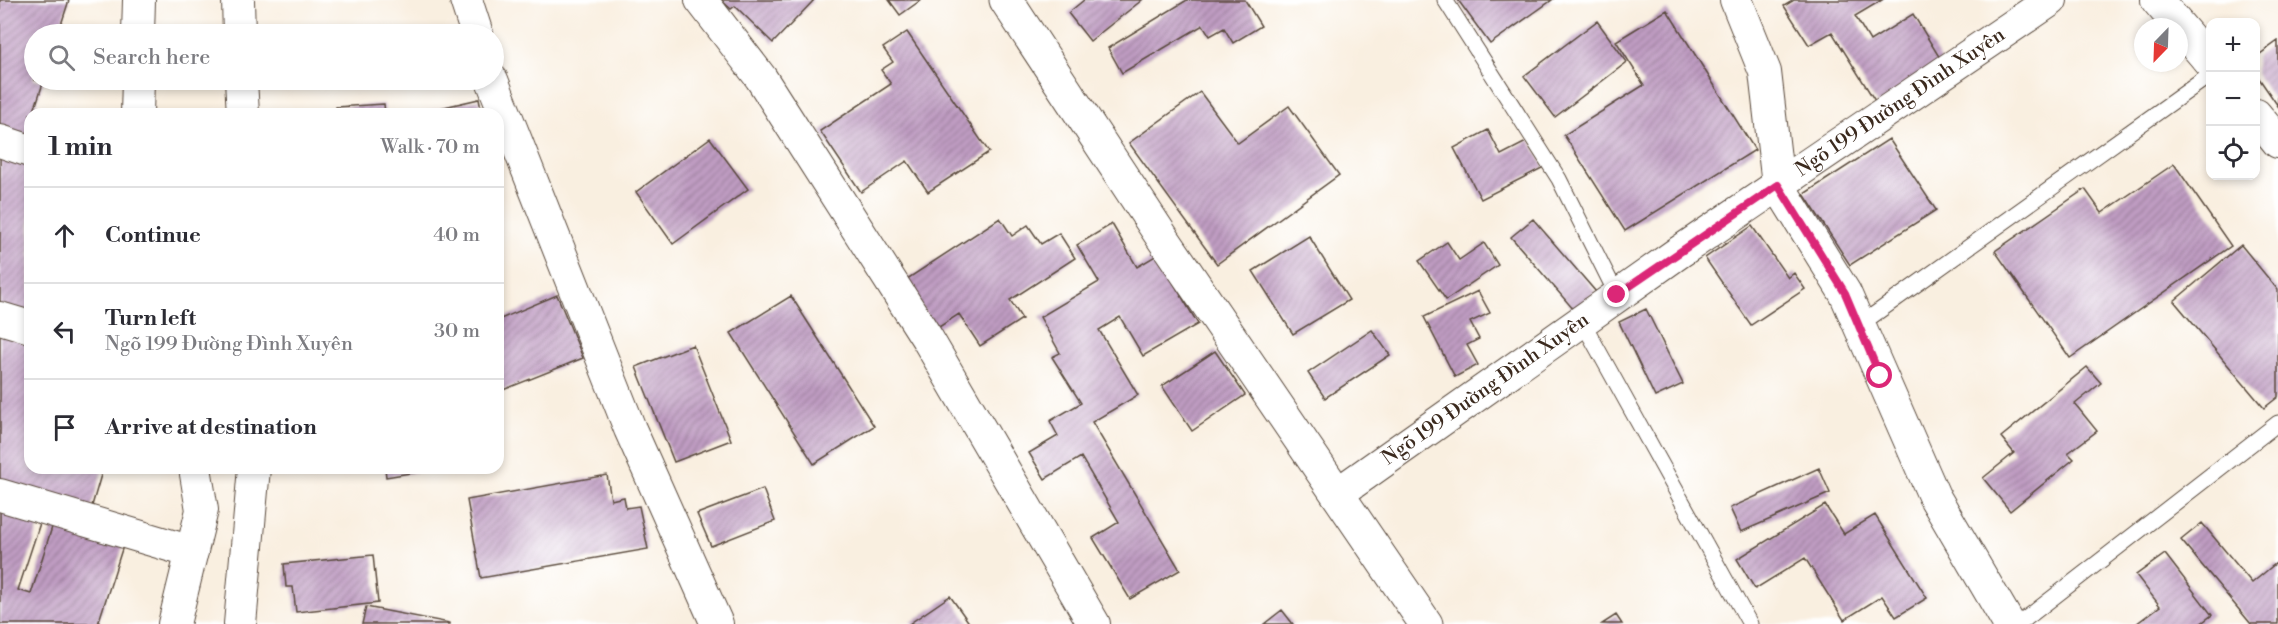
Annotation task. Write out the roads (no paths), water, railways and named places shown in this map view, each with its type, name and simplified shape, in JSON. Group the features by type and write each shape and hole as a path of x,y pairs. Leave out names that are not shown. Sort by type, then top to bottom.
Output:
{"street":[{"path":"138,24 139,0"},
{"path":"238,0 239,24"},
{"path":"466,0 474,24"},
{"path":"701,0 761,78 921,328 1094,624"},
{"path":"1006,0 1162,237 1426,624"},
{"path":"1737,0 1765,72 1778,185 1845,293 1934,496 2009,624"},
{"name":"Ngõ 199 Đường Đình Xuyên","path":"1337,494 1617,295 2051,0"},
{"path":"2157,0 2206,56"},
{"path":"137,108 138,90"},
{"path":"242,90 243,108"},
{"path":"494,90 498,108"},
{"path":"2260,120 2278,142"},
{"path":"504,137 508,156 717,624"},
{"path":"0,141 24,149"},
{"path":"0,318 24,325"},
{"path":"174,624 202,510 196,474"},
{"path":"240,624 254,474"},
{"path":"0,495 192,552"}],"lane":[{"path":"1445,0 1559,178 1617,295"},
{"path":"1858,326 2206,79"},
{"path":"1582,321 1750,624"},
{"path":"2019,624 2278,423"}]}
